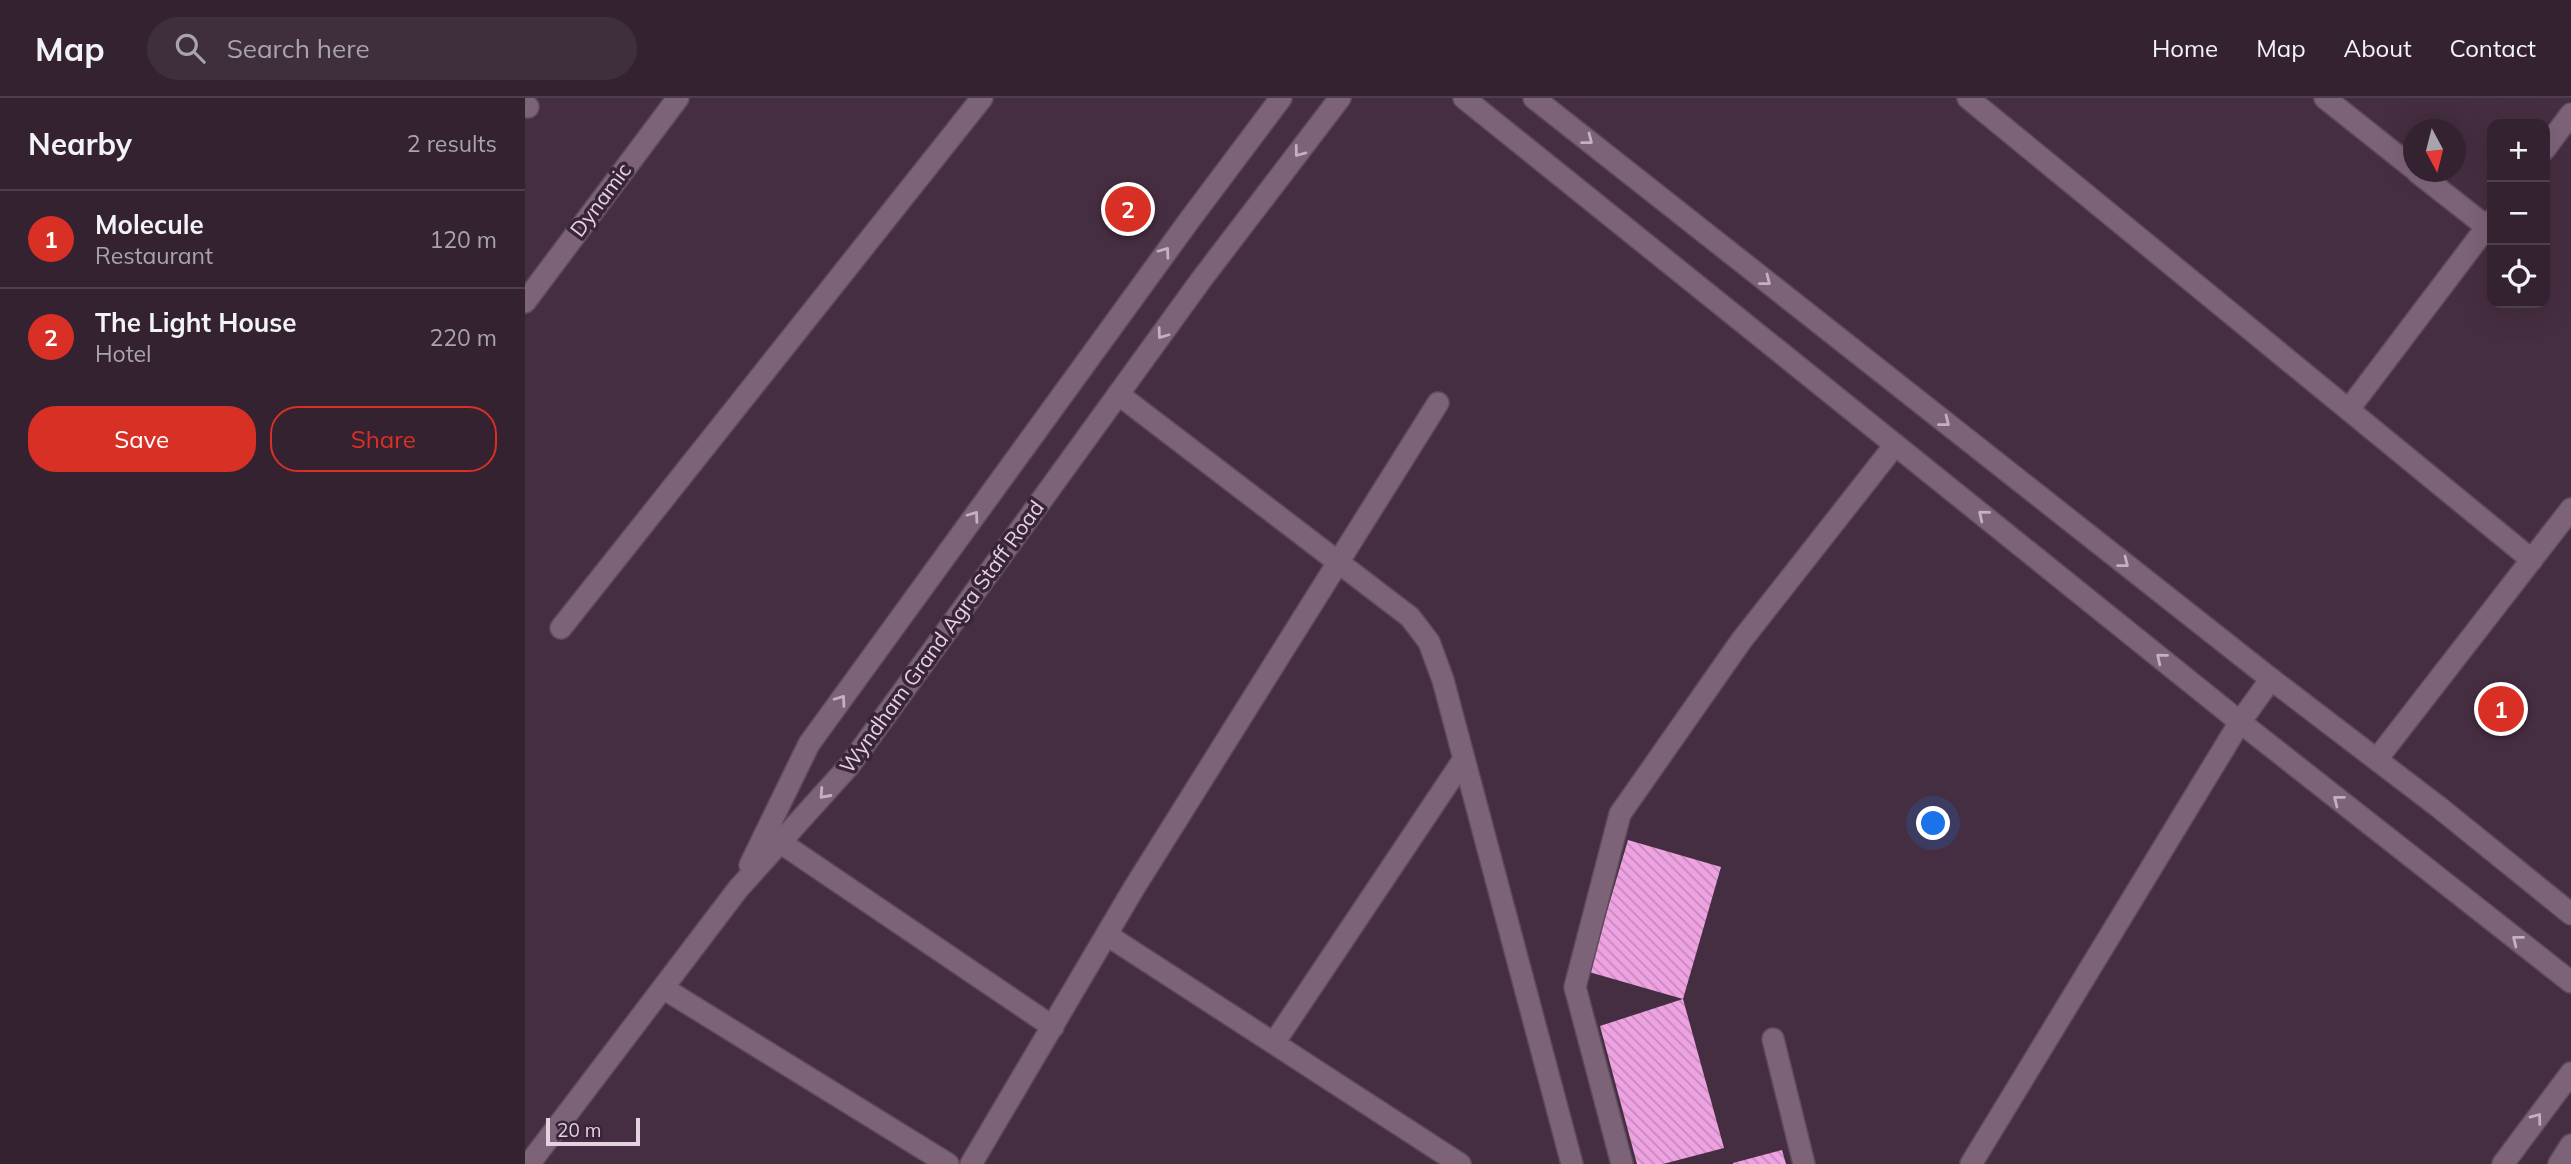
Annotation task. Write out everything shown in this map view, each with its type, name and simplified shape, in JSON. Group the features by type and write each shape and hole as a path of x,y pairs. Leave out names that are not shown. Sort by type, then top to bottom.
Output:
{"street":[{"name":"Dynamic","path":"525,302 678,98"},
{"path":"561,628 982,98"},
{"path":"1053,1027 773,837 809,744 1182,229 1281,98"},
{"name":"Wyndham Grand Agra Staff Road","path":"529,1164 738,889 773,837 849,766 1201,280 1340,98"},
{"path":"1464,98 2240,722 2571,982"},
{"path":"1534,98 2571,914"},
{"path":"1968,98 2532,559"},
{"path":"2325,98 2403,160"},
{"path":"2550,142 2571,114"},
{"path":"2432,182 2487,222"},
{"path":"2349,409 2487,228"},
{"path":"1118,394 1339,562 1409,618 1429,642 1443,680 1572,1164"},
{"path":"971,1164 1107,935 1438,403"},
{"path":"1622,1164 1575,987 1620,814 1741,642 1895,445"},
{"path":"2377,760 2571,509"},
{"path":"1971,1164 2240,722 2271,679"},
{"path":"1274,1043 1464,759"},
{"path":"1107,935 1461,1164"},
{"path":"663,988 948,1164"},
{"path":"1773,1039 1804,1164"},
{"path":"2503,1164 2571,1073"},
{"path":"2559,1164 2571,1145"}],"building":[{"path":"1628,840 1721,867 1683,999 1589,972"},
{"path":"1683,999 1724,1148 1663,1164 1637,1164 1600,1026"},
{"path":"1782,1150 1786,1164 1733,1164 1733,1163"}],"place":[{"name":"The Light House","path":"1128,209"},
{"name":"Molecule","path":"2501,709"}]}
